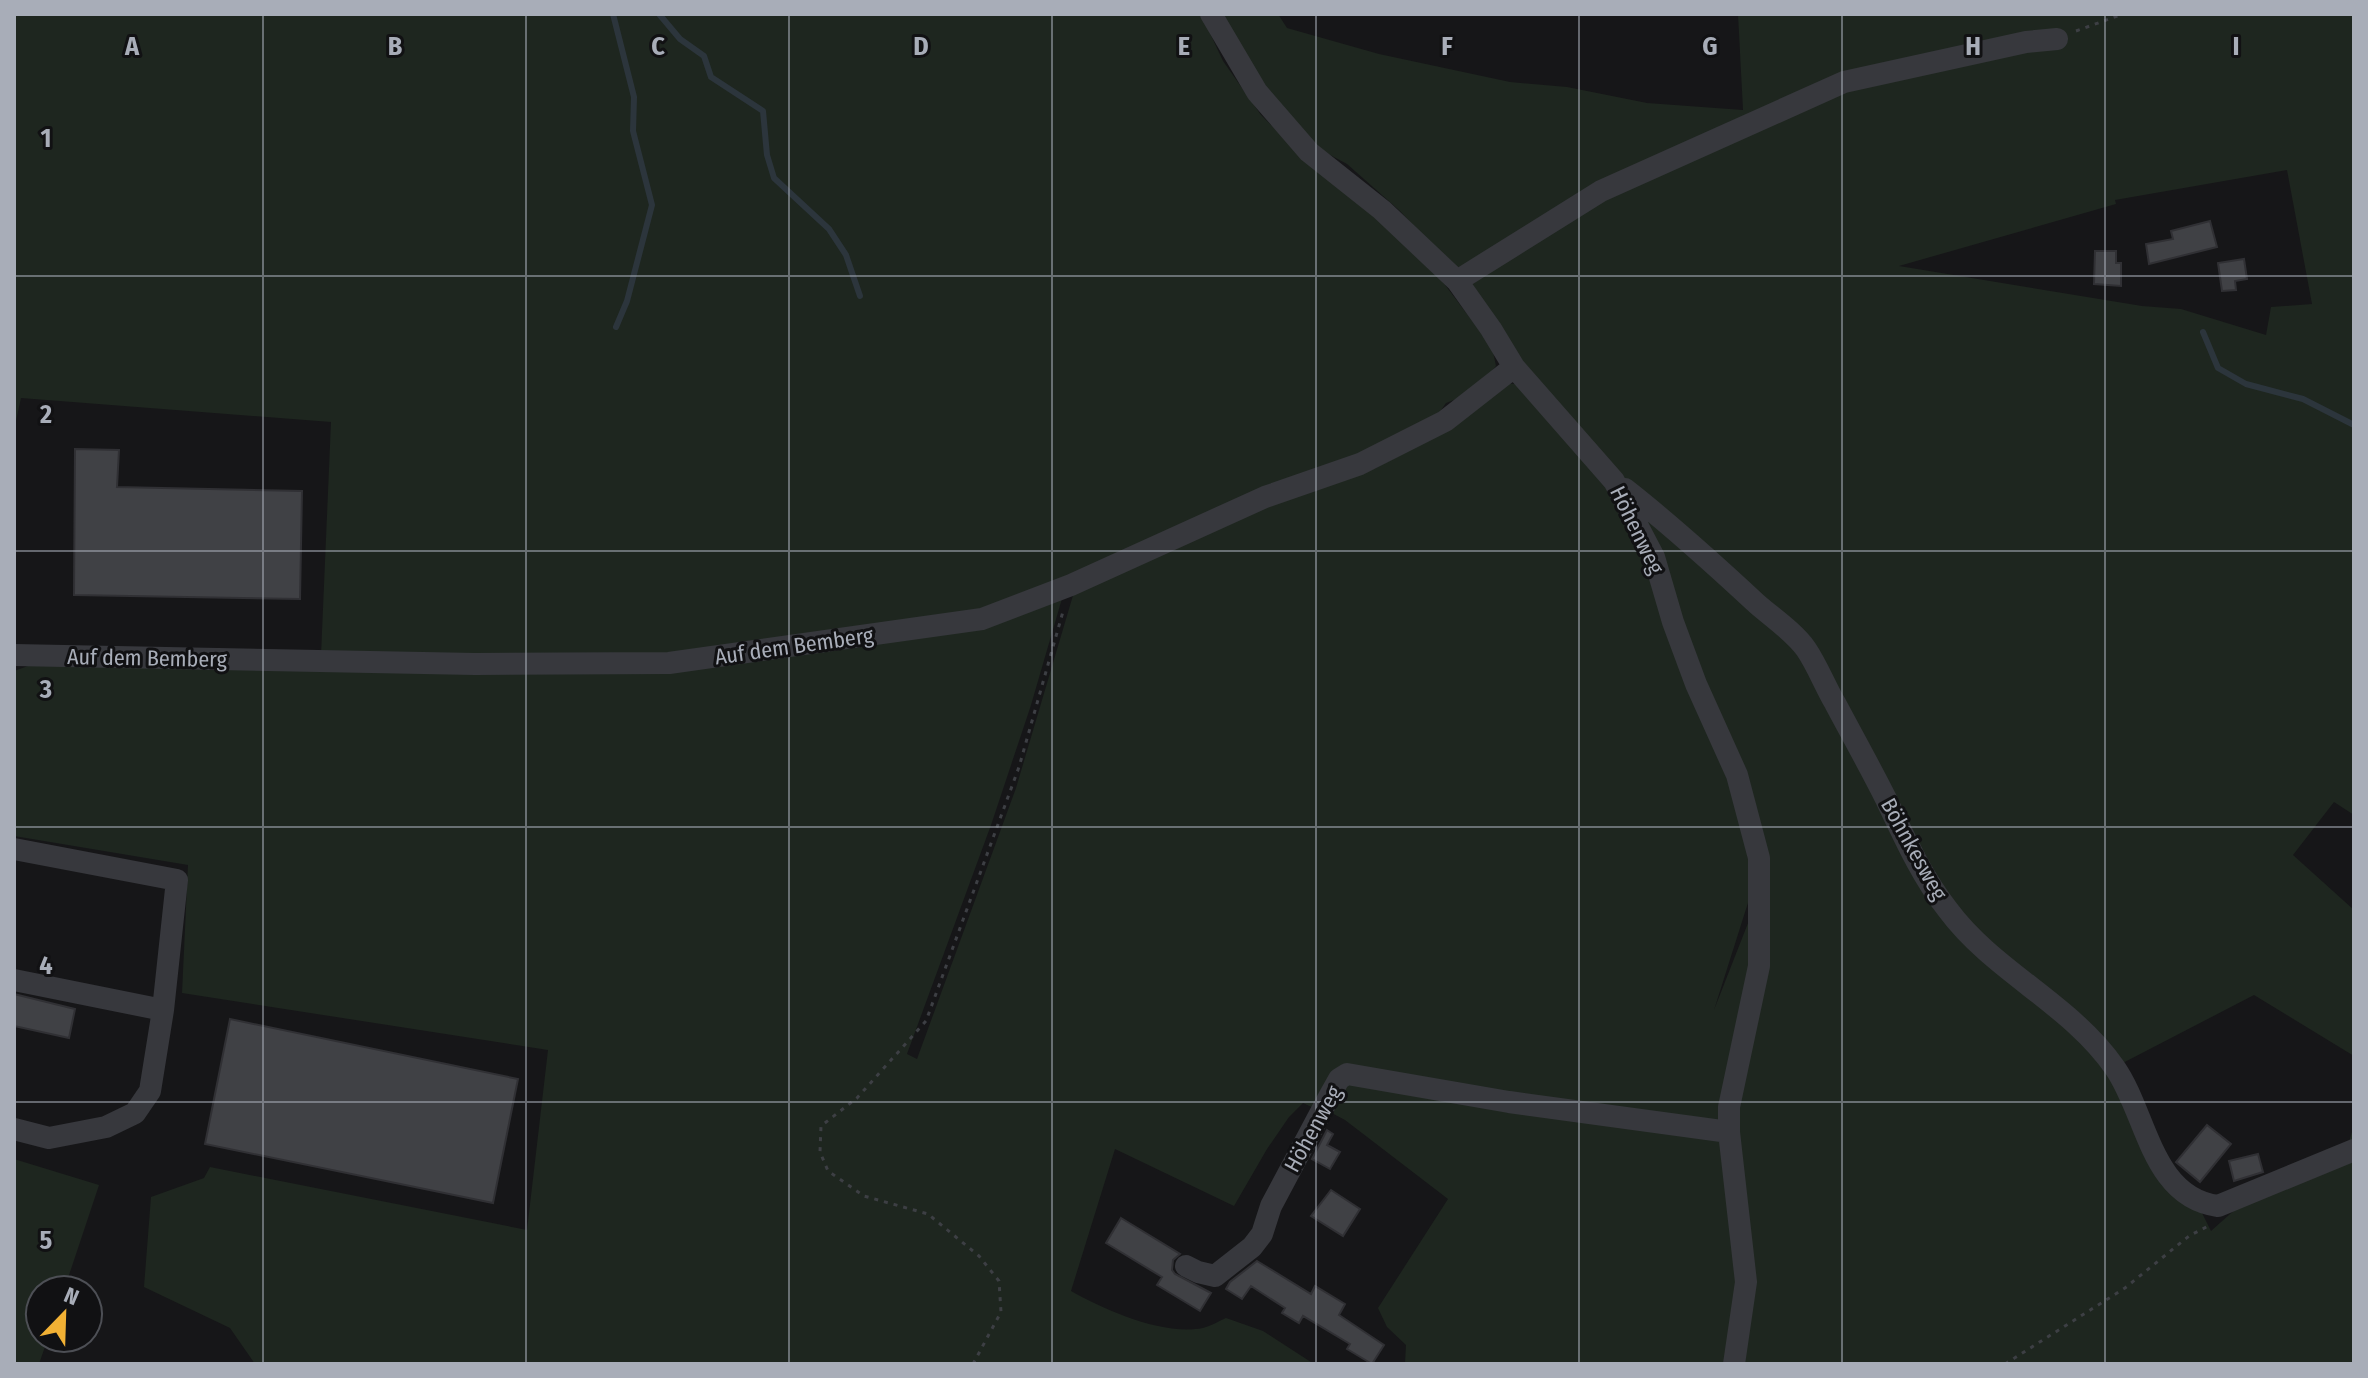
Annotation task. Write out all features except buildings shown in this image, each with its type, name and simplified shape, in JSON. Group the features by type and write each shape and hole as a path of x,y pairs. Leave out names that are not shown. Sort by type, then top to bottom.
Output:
{"street":[{"name":"Höhenweg","path":"1211,14 1257,92 1309,152 1382,210 1457,281 1514,367 1614,481 1654,557 1696,684 1737,775 1759,858 1759,966 1729,1107 1729,1132 1746,1282 1734,1364"},
{"path":"1457,281 1601,191 1844,82 2026,42 2057,39"},
{"name":"Auf dem Bemberg","path":"14,655 475,664 669,663 982,619 1071,585 1265,497 1360,464 1445,421 1514,367"},
{"name":"Böhnkesweg","path":"1614,481 1675,528 1805,648 1913,855 1948,911 1990,955 2075,1022 2101,1050 2128,1090 2169,1178 2182,1192 2218,1206"},
{"path":"14,849 177,880 163,1010 150,1091 135,1113 106,1127 49,1138 14,1129"},
{"path":"14,980 163,1010"},
{"name":"Höhenweg","path":"1186,1266 1215,1276 1252,1247 1262,1234 1271,1206 1329,1097 1339,1079 1347,1074 1496,1100 1729,1132"},
{"path":"2218,1206 2354,1150"}],"path":[{"path":"2057,39 2123,14"},
{"path":"973,1364 1001,1312 999,1281 979,1256 928,1214 864,1196 828,1171 820,1152 821,1126 857,1098 926,1021 1019,767 1071,585"},
{"path":"2005,1364 2125,1288 2189,1236 2213,1222 2219,1216 2218,1206"}],"shaded area":[{"path":"14,14 1201,14 1223,61 1261,115 1303,157 1387,226 1433,269 1492,347 1496,366 1483,382 1462,397 1446,403 1437,416 1366,458 1260,497 1068,578 1031,705 991,825 907,1054 917,1059 1016,788 1074,592 1213,529 1297,495 1376,468 1416,446 1503,383 1515,384 1528,393 1607,483 1626,514 1644,555 1689,685 1730,776 1753,887 1714,1010 1768,872 1736,772 1679,627 1644,517 1611,462 1536,379 1469,289 1470,282 1480,270 1671,165 1804,103 1801,97 1744,119 1598,186 1457,268 1400,211 1347,164 1321,150 1274,105 1238,57 1214,14 1278,14 1287,28 1379,54 1510,82 1567,87 1647,103 1743,110 1738,14 2354,14 2354,815 2334,802 2293,855 2354,910 2354,1056 2254,995 2117,1066 2077,1021 2012,971 1960,918 1954,923 2008,976 2074,1024 2100,1051 2125,1090 2167,1180 2178,1192 2197,1203 2211,1231 2239,1206 2344,1159 2354,1125 2354,1364 1405,1364 1406,1345 1387,1327 1378,1308 1448,1199 1345,1120 1328,1111 1343,1088 1358,1081 1521,1110 1676,1132 1679,1122 1480,1093 1343,1068 1318,1110 1303,1103 1289,1117 1234,1206 1115,1149 1071,1291 1135,1320 1170,1328 1203,1328 1226,1318 1263,1331 1314,1364 255,1364 230,1328 144,1287 151,1197 204,1178 210,1167 527,1230 548,1050 182,993 188,865 14,836 14,671 39,662 655,668 817,652 799,635 675,654 528,659 321,655 331,422 21,398 14,430","holes":["2287,170 2312,304 2271,307 2266,335 2181,309 2142,306 1899,266 2116,204 2115,200"]},
{"path":"14,1159 99,1185 69,1274 24,1274 24,1354 42,1354 39,1364 14,1364"}],"waterway":[{"path":"613,14 634,97 633,131 652,205 627,301 616,327"},
{"path":"659,14 680,39 704,56 711,77 763,111 767,155 774,178 829,229 846,255 860,296"},
{"path":"2203,332 2218,368 2246,384 2303,399 2354,425"}]}
